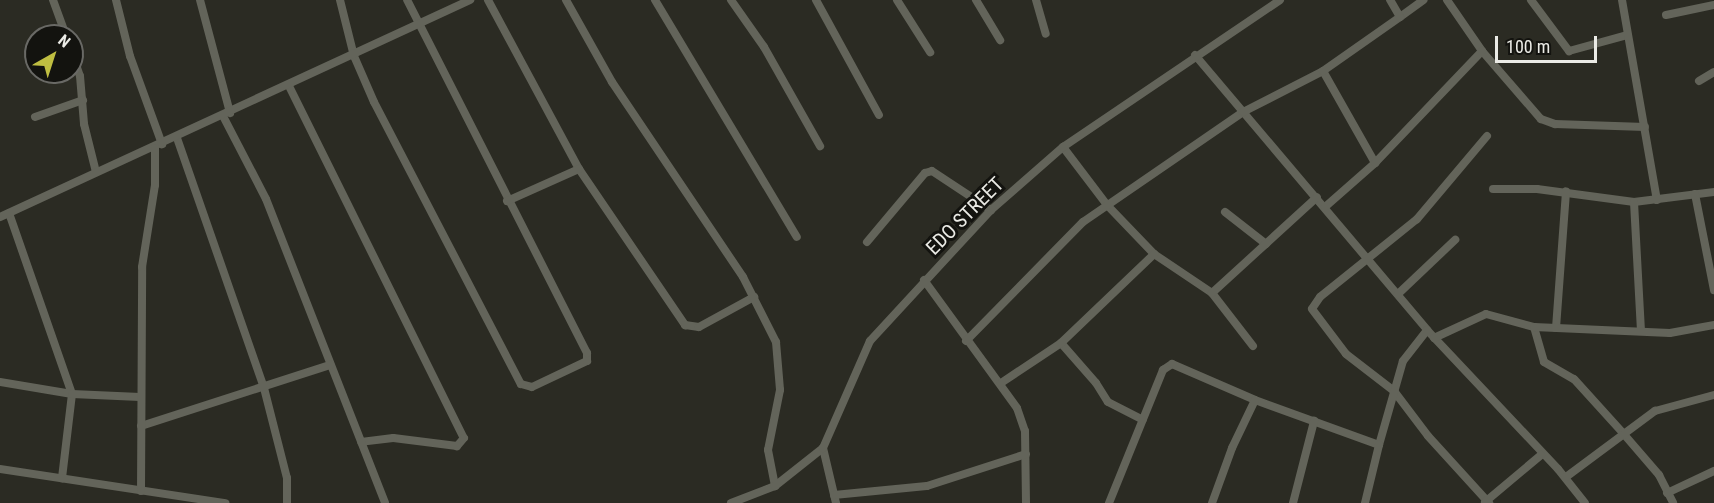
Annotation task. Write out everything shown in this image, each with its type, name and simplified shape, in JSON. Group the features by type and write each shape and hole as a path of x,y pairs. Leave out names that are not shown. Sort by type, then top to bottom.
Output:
{"street":[{"path":"53,0 62,24"},
{"path":"116,0 130,56 158,146 155,186 142,267 141,491"},
{"path":"200,0 227,115 266,199 385,503"},
{"path":"340,0 354,56 455,261 521,384 532,387 587,361 587,353 507,201 407,0"},
{"path":"0,217 227,115 470,0"},
{"path":"488,0 579,169 684,324 699,327 754,297"},
{"path":"566,0 612,82 754,297 776,342 780,366 780,390 768,450 776,486"},
{"path":"655,0 797,237"},
{"path":"731,0 764,47 820,146"},
{"path":"816,0 879,115"},
{"path":"897,0 930,52"},
{"path":"975,0 1000,40"},
{"path":"1036,0 1046,34"},
{"name":"EDO STREET","path":"731,503 776,486 823,448 870,341 991,210 1063,147 1195,55 1280,0"},
{"path":"1390,0 1400,17"},
{"path":"966,341 1083,222 1243,112 1323,71 1423,0"},
{"path":"1447,0 1482,51 1541,119 1565,124 1645,127"},
{"path":"1531,0 1569,51 1627,35"},
{"path":"1623,0 1627,35 1637,71 1657,200"},
{"path":"1666,15 1714,5"},
{"path":"1325,207 1375,163 1482,51"},
{"path":"1195,55 1370,259 1427,330 1541,455 1566,477 1585,503"},
{"path":"1323,71 1375,163"},
{"path":"1699,81 1714,72"},
{"path":"81,84 84,124 96,172"},
{"path":"289,86 464,438 457,446 393,438 362,442"},
{"path":"35,117 83,100"},
{"path":"1487,136 1417,219 1320,297 1311,309 1346,354 1394,391 1428,436 1487,502 1541,455"},
{"path":"177,138 264,388 287,478 287,503"},
{"path":"1063,147 1107,205 1154,254 1212,293 1253,346"},
{"path":"507,201 579,169"},
{"path":"867,242 925,173 932,171 991,210"},
{"path":"1493,189 1566,192 1634,202 1714,192"},
{"path":"1556,328 1566,192"},
{"path":"1695,194 1714,290"},
{"path":"1212,293 1317,197"},
{"path":"1634,202 1641,331"},
{"path":"1225,212 1266,244"},
{"path":"9,213 72,394 62,478"},
{"path":"1398,294 1455,240"},
{"path":"1000,383 1060,343 1154,254"},
{"path":"924,280 966,341 1017,408 1025,431 1026,503"},
{"path":"1434,338 1486,314 1534,327 1670,333 1714,325"},
{"path":"1534,327 1544,362 1574,379 1659,475 1672,503"},
{"path":"1365,503 1379,445 1407,351 1427,330"},
{"path":"1060,343 1092,378 1108,402 1143,420"},
{"path":"1108,503 1163,370 1172,364 1255,400 1379,445"},
{"path":"141,426 330,365"},
{"path":"0,382 72,394 140,397"},
{"path":"1566,477 1622,432 1654,411 1714,394"},
{"path":"1212,503 1232,448 1255,400"},
{"path":"1293,503 1314,421"},
{"path":"823,448 835,499 927,486 1026,454"},
{"path":"0,469 225,503"},
{"path":"1668,493 1714,471"}]}
